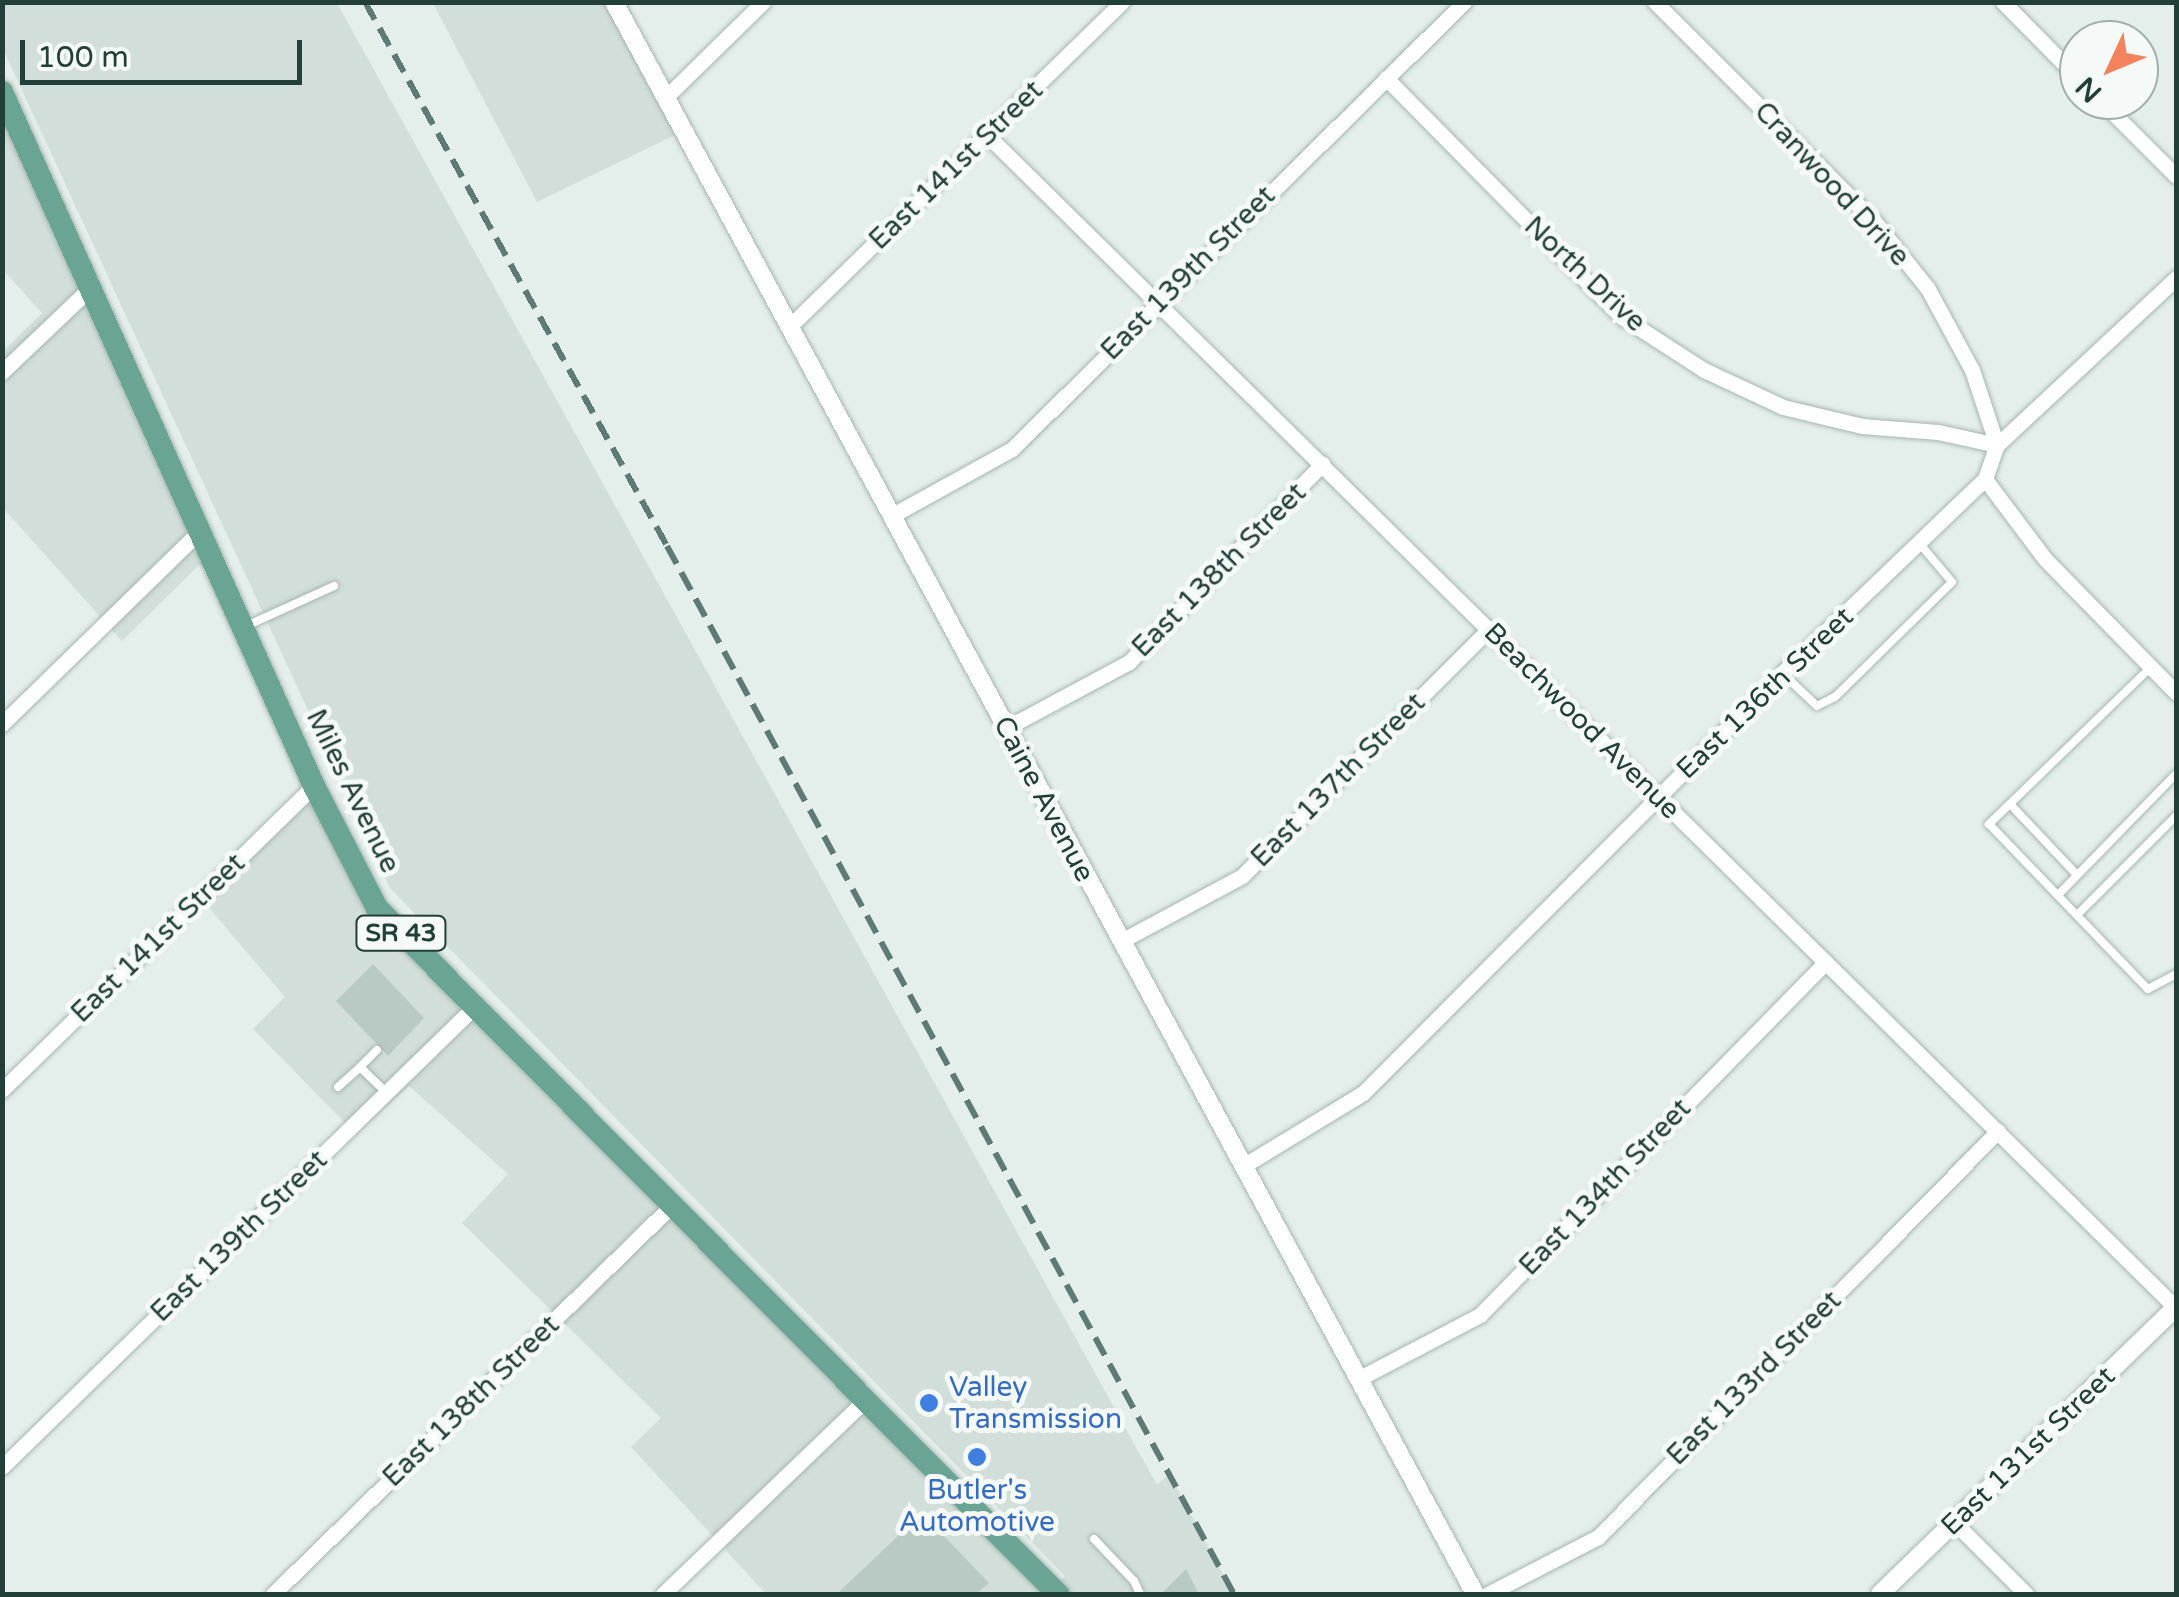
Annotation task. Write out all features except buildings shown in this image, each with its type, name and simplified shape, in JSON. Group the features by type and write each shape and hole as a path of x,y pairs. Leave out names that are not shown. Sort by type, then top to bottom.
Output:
{"main road":[{"name":"Miles Avenue","path":"2,92 314,786 377,908 670,1208 1058,1594"}],"street":[{"name":"Caine Avenue","path":"614,2 1475,1594"},
{"path":"666,98 763,2"},
{"name":"East 141st Street","path":"789,328 1122,2"},
{"name":"East 139th Street","path":"891,516 1012,449 1464,2"},
{"name":"Cranwood Drive","path":"1655,2 1873,220 1928,289 1972,370 1997,445"},
{"path":"2002,2 2059,59"},
{"name":"North Drive","path":"1386,78 1622,317 1704,370 1783,406 1862,426 1938,432 1997,445"},
{"path":"2120,120 2176,176"},
{"name":"Beachwood Avenue","path":"986,135 2176,1307"},
{"name":"East 136th Street","path":"1243,1166 1363,1093 1657,797 1985,479 1997,445 2176,278"},
{"path":"2,372 88,290"},
{"name":"East 138th Street","path":"1006,728 1128,662 1322,464"},
{"path":"1985,479 2045,559 2176,692"},
{"path":"2,724 201,530"},
{"name":"East 137th Street","path":"1121,941 1242,876 1489,629"},
{"name":"East 141st Street","path":"2,1090 314,786"},
{"name":"East 134th Street","path":"1358,1380 1480,1315 1826,962"},
{"name":"East 139th Street","path":"2,1467 475,1006"},
{"name":"East 133rd Street","path":"1488,1594 1598,1537 1998,1131"},
{"name":"East 138th Street","path":"273,1594 670,1208"},
{"name":"East 131st Street","path":"1880,1594 2176,1307"},
{"path":"663,1594 864,1401"},
{"path":"1954,1522 2026,1594"}],"lane":[{"path":"1782,674 1817,706 1835,697 1952,582 1920,544"},
{"path":"244,627 334,586"},
{"path":"2151,668 1989,824 2148,989 2176,974"},
{"path":"2058,894 2176,774"},
{"path":"2010,804 2076,874"},
{"path":"2077,915 2176,816"},
{"path":"338,1087 377,1050"},
{"path":"360,1067 386,1092"},
{"path":"1094,1538 1134,1581 1140,1594"}],"shaded area":[{"path":"2,3 337,3 1157,1485 1169,1474 1234,1594 766,1594 631,1447 661,1418 462,1223 508,1174 409,1086 356,1134 253,1029 285,997 200,897 314,786 377,908 1053,1588 1065,1576 390,888 3,49"},
{"path":"433,3 614,3 683,131 537,202"},
{"path":"2,92 213,558 198,566 122,641 3,508 3,351 42,313 3,270"}],"railway":[{"path":"365,2 667,546 1234,1594"}],"place":[{"name":"Valley Transmission","path":"929,1403"},
{"name":"Butler's Automotive","path":"977,1457"}]}
